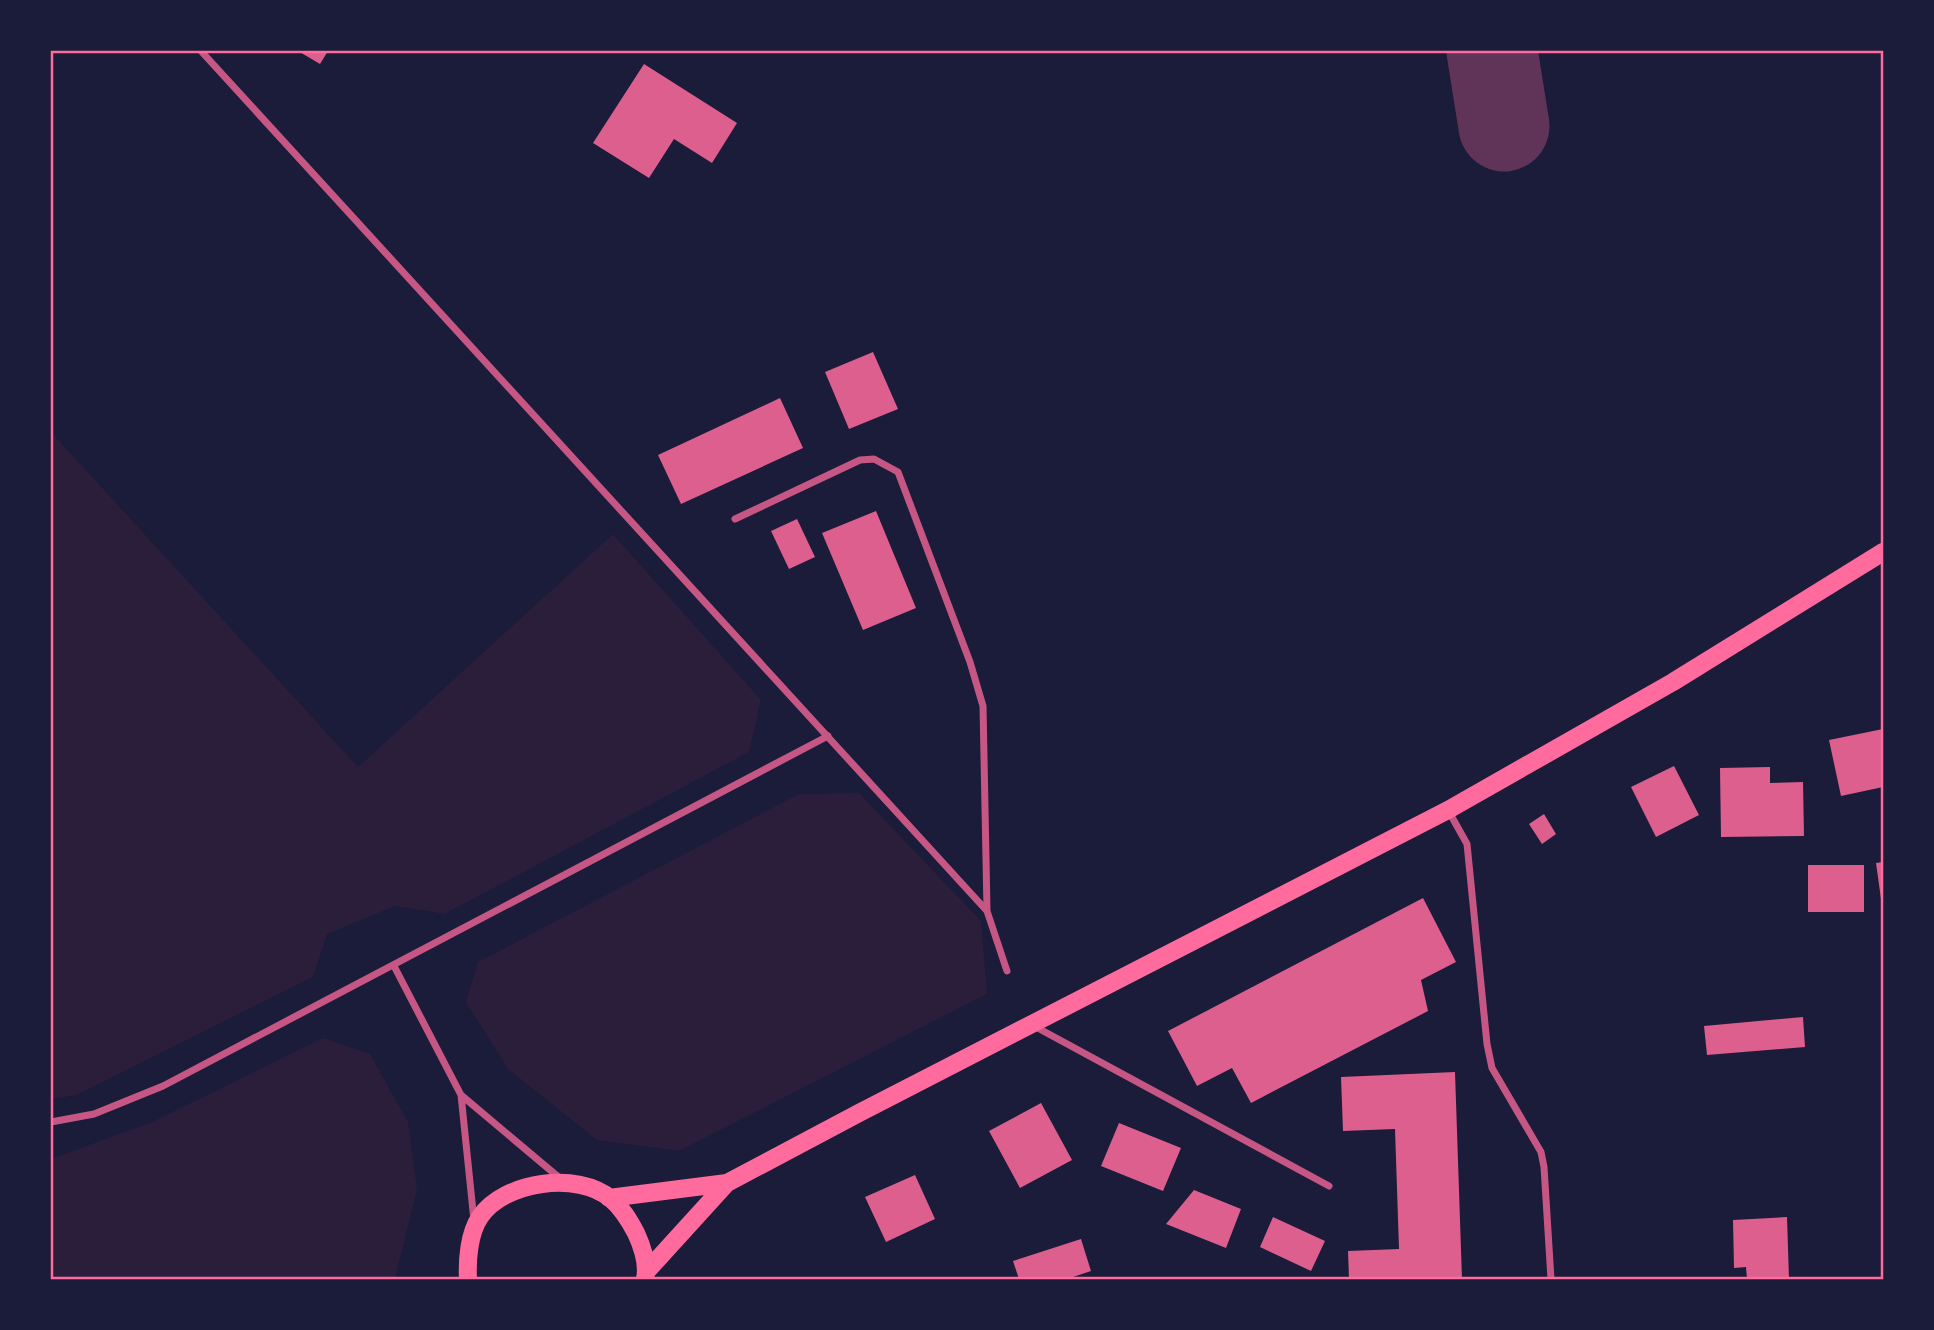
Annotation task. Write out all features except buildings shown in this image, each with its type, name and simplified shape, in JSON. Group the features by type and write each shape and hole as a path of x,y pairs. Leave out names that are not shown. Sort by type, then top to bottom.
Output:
{"main road":[{"path":"609,1198 727,1183 1448,810 1673,682 1883,552"},
{"path":"467,1278 475,1226 481,1215 503,1195 531,1185 566,1183 588,1187 609,1198 628,1218 641,1243 646,1276"},
{"path":"646,1276 727,1183"}],"street":[{"path":"201,51 987,911"},
{"path":"735,519 860,460 874,458 898,472 984,706 987,911 1007,971"},
{"path":"51,1122 94,1114 163,1086 828,736"},
{"path":"1448,810 1467,844 1485,1032 1492,1068 1536,1141 1544,1167 1551,1279"},
{"path":"394,966 461,1095 475,1226"},
{"path":"1032,1025 1329,1185"},
{"path":"461,1095 566,1183"}],"shaded area":[{"path":"51,432 358,767 613,534 761,700 749,752 445,914 395,906 327,934 313,977 77,1095 51,1099"},
{"path":"859,793 981,921 987,994 679,1151 597,1140 508,1069 466,1002 478,962 799,794"},
{"path":"323,1038 370,1054 408,1122 417,1189 395,1279 51,1279 51,1159 152,1122"}],"taxiway":[{"path":"1492,51 1504,126"}]}
